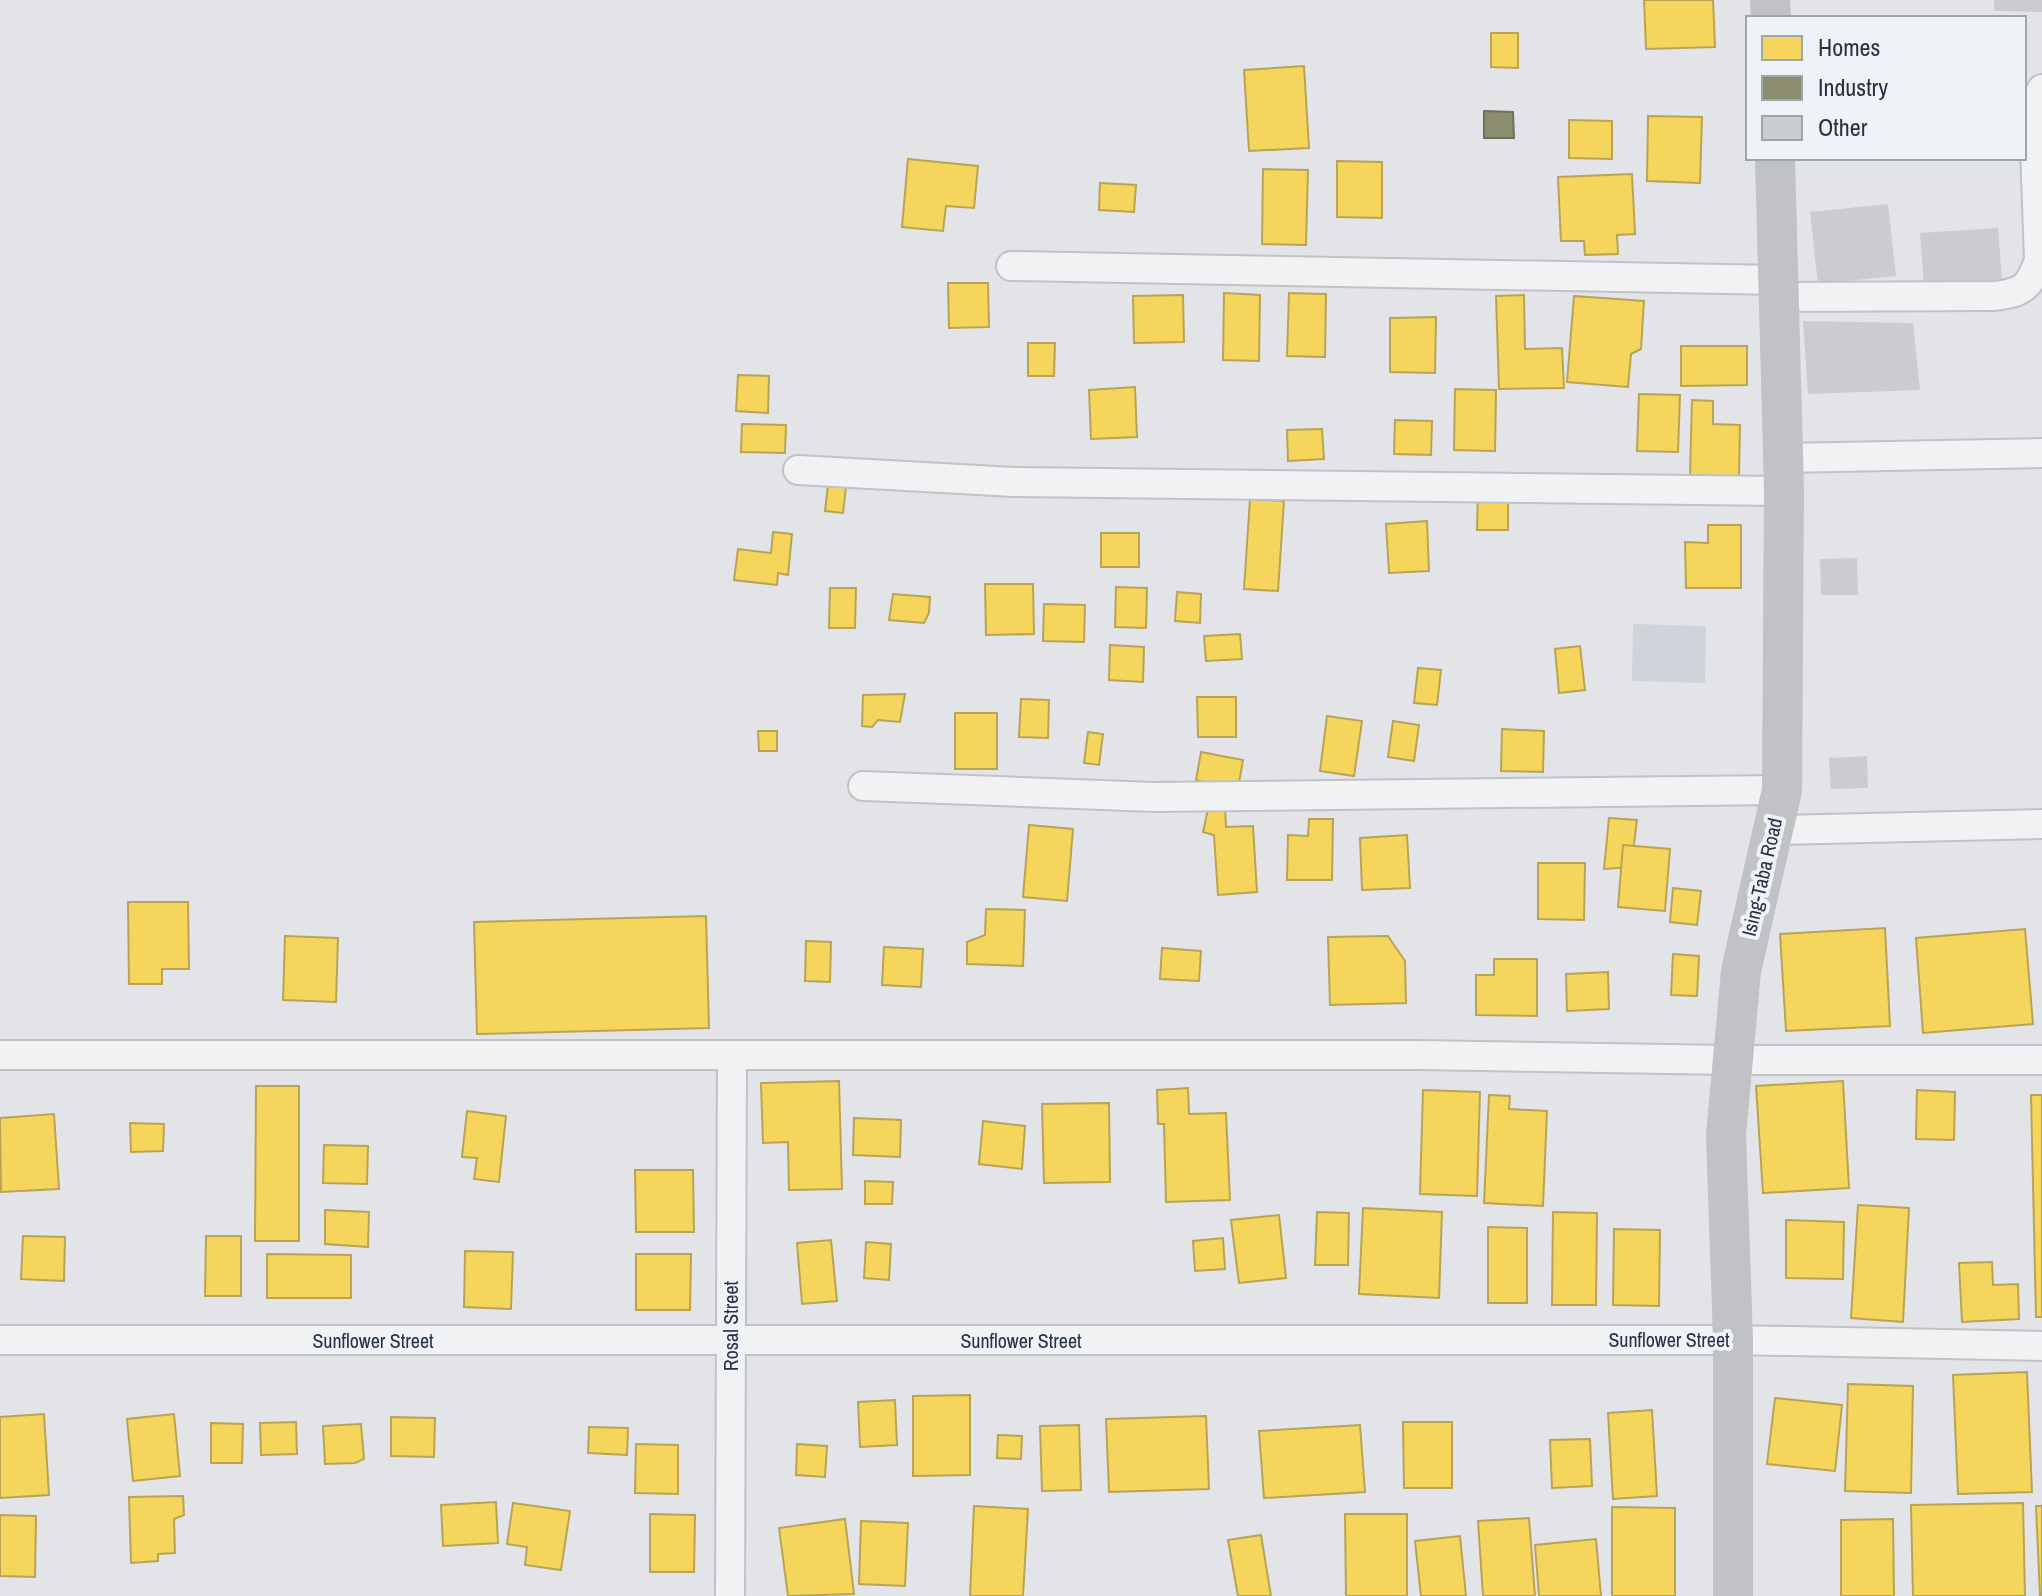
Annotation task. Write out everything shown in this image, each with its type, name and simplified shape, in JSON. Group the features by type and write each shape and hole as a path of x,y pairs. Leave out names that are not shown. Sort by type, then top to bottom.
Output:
{"street":[{"path":"1011,266 1995,296 2016,293 2032,282 2039,260 2034,120 2036,100 2042,89"},
{"name":"Ising-Taba Road","path":"1733,1596 1733,1340 1726,1135 1741,971 1782,790 1783,475 1775,160"},
{"path":"798,470 1014,482 1783,475 2042,453"},
{"path":"863,786 1154,797 1782,790"},
{"path":"1774,830 2042,824"},
{"path":"0,1055 1418,1055 1731,1060 2042,1060"},
{"name":"Rosal Street","path":"730,1596 732,1055"},
{"name":"Sunflower Street","path":"0,1340 1733,1340 2042,1346"}],"shaded area":[{"path":"1633,624 1706,626 1705,683 1632,681"}],"building: Homes":[{"path":"1644,0 1713,0 1715,47 1646,49"},
{"path":"1491,33 1518,33 1518,68 1491,67"},
{"path":"1304,66 1309,148 1249,151 1244,70"},
{"path":"1648,116 1702,117 1700,183 1647,181"},
{"path":"1569,120 1612,121 1612,159 1569,158"},
{"path":"908,159 978,166 974,208 946,206 943,231 902,227"},
{"path":"1337,161 1382,162 1382,218 1337,217"},
{"path":"1263,169 1308,170 1306,245 1262,244"},
{"path":"1632,174 1635,234 1617,235 1618,254 1585,255 1584,241 1561,241 1558,177"},
{"path":"1100,183 1136,185 1134,212 1099,210"},
{"path":"948,283 988,283 989,327 949,328"},
{"path":"1224,293 1260,295 1259,361 1223,360"},
{"path":"1289,293 1326,294 1325,357 1287,356"},
{"path":"1183,295 1184,342 1134,343 1133,296"},
{"path":"1524,295 1525,349 1562,348 1564,388 1499,389 1496,296"},
{"path":"1574,296 1644,301 1641,349 1631,354 1628,387 1567,382"},
{"path":"1436,317 1435,373 1390,372 1390,318"},
{"path":"1028,343 1055,343 1054,376 1028,376"},
{"path":"1681,346 1747,346 1747,385 1681,386"},
{"path":"738,375 769,376 768,413 736,411"},
{"path":"1135,387 1137,437 1091,439 1089,390"},
{"path":"1455,389 1496,390 1495,451 1454,450"},
{"path":"1639,394 1680,395 1678,452 1637,451"},
{"path":"1692,400 1713,401 1713,424 1740,425 1739,477 1690,475"},
{"path":"1395,420 1432,421 1431,455 1394,454"},
{"path":"742,424 786,425 785,453 741,452"},
{"path":"1322,429 1324,459 1288,461 1287,430"},
{"path":"828,485 846,487 843,513 825,511"},
{"path":"1478,494 1508,494 1508,530 1477,530"},
{"path":"1250,499 1284,501 1278,591 1244,589"},
{"path":"1427,521 1429,571 1389,573 1386,524"},
{"path":"1708,525 1741,525 1741,588 1686,588 1685,542 1708,543"},
{"path":"773,532 792,534 788,575 778,573 777,585 734,580 738,549 771,553"},
{"path":"1101,533 1139,533 1139,567 1101,567"},
{"path":"985,584 1033,584 1034,634 986,635"},
{"path":"1116,587 1147,588 1146,628 1115,627"},
{"path":"830,588 856,588 855,628 829,628"},
{"path":"1177,592 1201,594 1200,623 1175,621"},
{"path":"893,594 930,597 929,613 924,623 889,620"},
{"path":"1044,604 1085,605 1084,642 1043,641"},
{"path":"1240,634 1242,659 1206,661 1204,636"},
{"path":"1110,645 1144,647 1143,682 1109,680"},
{"path":"1580,646 1585,690 1559,693 1555,649"},
{"path":"1418,668 1441,670 1437,705 1414,703"},
{"path":"905,694 900,722 878,720 872,727 862,726 863,695"},
{"path":"1197,697 1236,697 1236,737 1198,737"},
{"path":"1021,699 1049,700 1048,738 1019,737"},
{"path":"955,713 997,713 997,769 955,769"},
{"path":"1327,716 1362,721 1354,776 1320,771"},
{"path":"1393,721 1419,725 1414,761 1388,757"},
{"path":"1502,729 1544,731 1543,772 1501,771"},
{"path":"758,731 777,731 777,751 759,751"},
{"path":"1088,732 1103,734 1099,765 1084,763"},
{"path":"1201,752 1243,760 1238,788 1196,780"},
{"path":"1225,808 1226,827 1253,826 1257,892 1218,895 1214,835 1203,832 1208,809"},
{"path":"1609,818 1637,820 1631,867 1604,869"},
{"path":"1309,819 1333,819 1332,880 1287,880 1288,835 1308,836"},
{"path":"1029,825 1073,829 1067,901 1023,897"},
{"path":"1407,835 1410,888 1362,890 1360,838"},
{"path":"1623,845 1670,849 1665,911 1618,907"},
{"path":"1538,863 1585,863 1584,920 1538,919"},
{"path":"1673,888 1701,891 1697,925 1670,922"},
{"path":"128,902 188,902 189,969 162,969 162,984 129,984"},
{"path":"986,909 1025,910 1023,966 967,964 967,942 985,935"},
{"path":"706,916 709,1028 477,1034 474,922"},
{"path":"1885,928 1890,1026 1786,1031 1780,934"},
{"path":"2025,929 2033,1024 1923,1033 1916,938"},
{"path":"285,936 338,938 336,1002 283,1000"},
{"path":"1388,936 1405,961 1406,1003 1330,1005 1328,937"},
{"path":"806,941 831,942 830,982 805,981"},
{"path":"884,947 923,949 921,987 882,985"},
{"path":"1162,948 1201,951 1199,981 1160,979"},
{"path":"1673,954 1699,956 1697,996 1671,995"},
{"path":"1494,959 1537,959 1537,1016 1476,1015 1476,975 1494,975"},
{"path":"1608,972 1609,1009 1567,1011 1566,974"},
{"path":"839,1081 842,1189 789,1190 788,1142 763,1143 761,1083"},
{"path":"1843,1081 1849,1188 1763,1193 1756,1086"},
{"path":"256,1086 299,1086 299,1241 255,1241"},
{"path":"1188,1088 1189,1114 1226,1113 1230,1200 1166,1202 1164,1124 1158,1124 1157,1090"},
{"path":"1423,1090 1480,1092 1477,1196 1420,1194"},
{"path":"1917,1090 1955,1092 1954,1140 1916,1139"},
{"path":"1489,1095 1510,1096 1509,1109 1547,1111 1543,1206 1484,1203"},
{"path":"2031,1095 2042,1095 2042,1317 2036,1317"},
{"path":"1109,1103 1110,1182 1044,1183 1042,1104"},
{"path":"467,1111 506,1116 499,1182 474,1179 477,1158 462,1157"},
{"path":"54,1114 59,1189 1,1192 0,1118"},
{"path":"854,1118 901,1120 900,1157 853,1155"},
{"path":"983,1121 1025,1126 1022,1169 979,1164"},
{"path":"130,1123 164,1124 163,1151 131,1152"},
{"path":"324,1145 368,1146 367,1184 323,1183"},
{"path":"635,1170 693,1170 694,1232 636,1232"},
{"path":"865,1181 893,1182 892,1204 865,1204"},
{"path":"1858,1205 1909,1208 1903,1322 1851,1318"},
{"path":"1363,1208 1442,1212 1439,1298 1359,1294"},
{"path":"325,1210 369,1212 368,1247 325,1244"},
{"path":"1317,1212 1349,1213 1348,1265 1315,1265"},
{"path":"1553,1212 1597,1213 1596,1305 1552,1305"},
{"path":"1279,1215 1286,1278 1239,1283 1231,1220"},
{"path":"1786,1220 1844,1222 1843,1279 1786,1278"},
{"path":"1488,1227 1527,1228 1527,1303 1488,1303"},
{"path":"1614,1229 1660,1230 1659,1306 1613,1305"},
{"path":"23,1236 65,1237 64,1281 21,1279"},
{"path":"206,1236 241,1236 241,1296 205,1296"},
{"path":"1223,1238 1225,1269 1195,1271 1193,1241"},
{"path":"831,1240 837,1301 802,1304 797,1243"},
{"path":"866,1242 891,1244 889,1280 864,1278"},
{"path":"465,1251 513,1252 511,1309 464,1307"},
{"path":"267,1254 351,1255 351,1298 267,1298"},
{"path":"636,1254 691,1254 690,1310 636,1310"},
{"path":"1992,1262 1993,1285 2018,1284 2019,1319 1962,1322 1959,1263"},
{"path":"2027,1372 2032,1492 1958,1494 1953,1375"},
{"path":"1848,1384 1913,1386 1911,1493 1845,1491"},
{"path":"970,1395 970,1475 913,1476 913,1396"},
{"path":"1775,1398 1842,1405 1835,1471 1767,1464"},
{"path":"895,1400 897,1445 860,1447 858,1402"},
{"path":"1652,1410 1657,1496 1613,1499 1608,1413"},
{"path":"44,1414 49,1495 0,1498 0,1417"},
{"path":"174,1414 180,1476 133,1481 127,1419"},
{"path":"1206,1416 1209,1489 1109,1492 1106,1419"},
{"path":"391,1417 435,1418 434,1457 391,1456"},
{"path":"296,1422 297,1454 261,1455 260,1423"},
{"path":"1403,1422 1452,1422 1452,1488 1404,1488"},
{"path":"211,1423 243,1424 242,1463 211,1463"},
{"path":"361,1424 364,1459 355,1463 325,1464 323,1426"},
{"path":"1079,1425 1081,1490 1042,1491 1040,1426"},
{"path":"1360,1425 1365,1492 1264,1498 1259,1431"},
{"path":"589,1427 628,1428 627,1455 588,1453"},
{"path":"998,1435 1022,1436 1021,1459 997,1458"},
{"path":"1590,1439 1592,1486 1552,1488 1550,1440"},
{"path":"636,1444 678,1445 678,1494 635,1493"},
{"path":"797,1444 827,1446 825,1477 796,1475"},
{"path":"183,1496 184,1515 174,1519 175,1553 158,1554 158,1561 131,1563 129,1497"},
{"path":"496,1502 498,1543 443,1546 441,1505"},
{"path":"513,1503 570,1511 561,1570 525,1565 527,1547 507,1544"},
{"path":"2023,1503 2025,1596 1913,1596 1911,1505"},
{"path":"974,1506 1028,1509 1023,1596 970,1596"},
{"path":"2036,1506 2042,1506 2042,1596 2040,1596"},
{"path":"1612,1507 1675,1508 1675,1596 1612,1596"},
{"path":"650,1514 695,1515 694,1572 650,1572"},
{"path":"1345,1514 1407,1514 1407,1596 1346,1596"},
{"path":"0,1515 36,1516 35,1577 0,1576"},
{"path":"1529,1518 1535,1596 1483,1596 1478,1521"},
{"path":"845,1519 854,1594 788,1596 779,1528"},
{"path":"1893,1519 1894,1596 1841,1596 1841,1520"},
{"path":"861,1521 908,1523 905,1586 859,1584"},
{"path":"1261,1535 1271,1596 1238,1596 1228,1540"},
{"path":"1460,1536 1466,1596 1421,1596 1415,1541"},
{"path":"1596,1539 1601,1596 1539,1596 1535,1545"}],"building: Industry":[{"path":"1484,111 1513,112 1514,138 1484,138"}],"building: Other":[{"path":"1994,0 2042,0 2042,12 1994,11"},
{"path":"1888,204 1896,276 1818,284 1810,212"},
{"path":"1998,228 2002,281 1924,286 1920,233"},
{"path":"1803,321 1913,323 1920,390 1808,394"},
{"path":"1857,558 1858,595 1821,595 1820,559"},
{"path":"1867,756 1868,788 1831,789 1829,758"}]}
